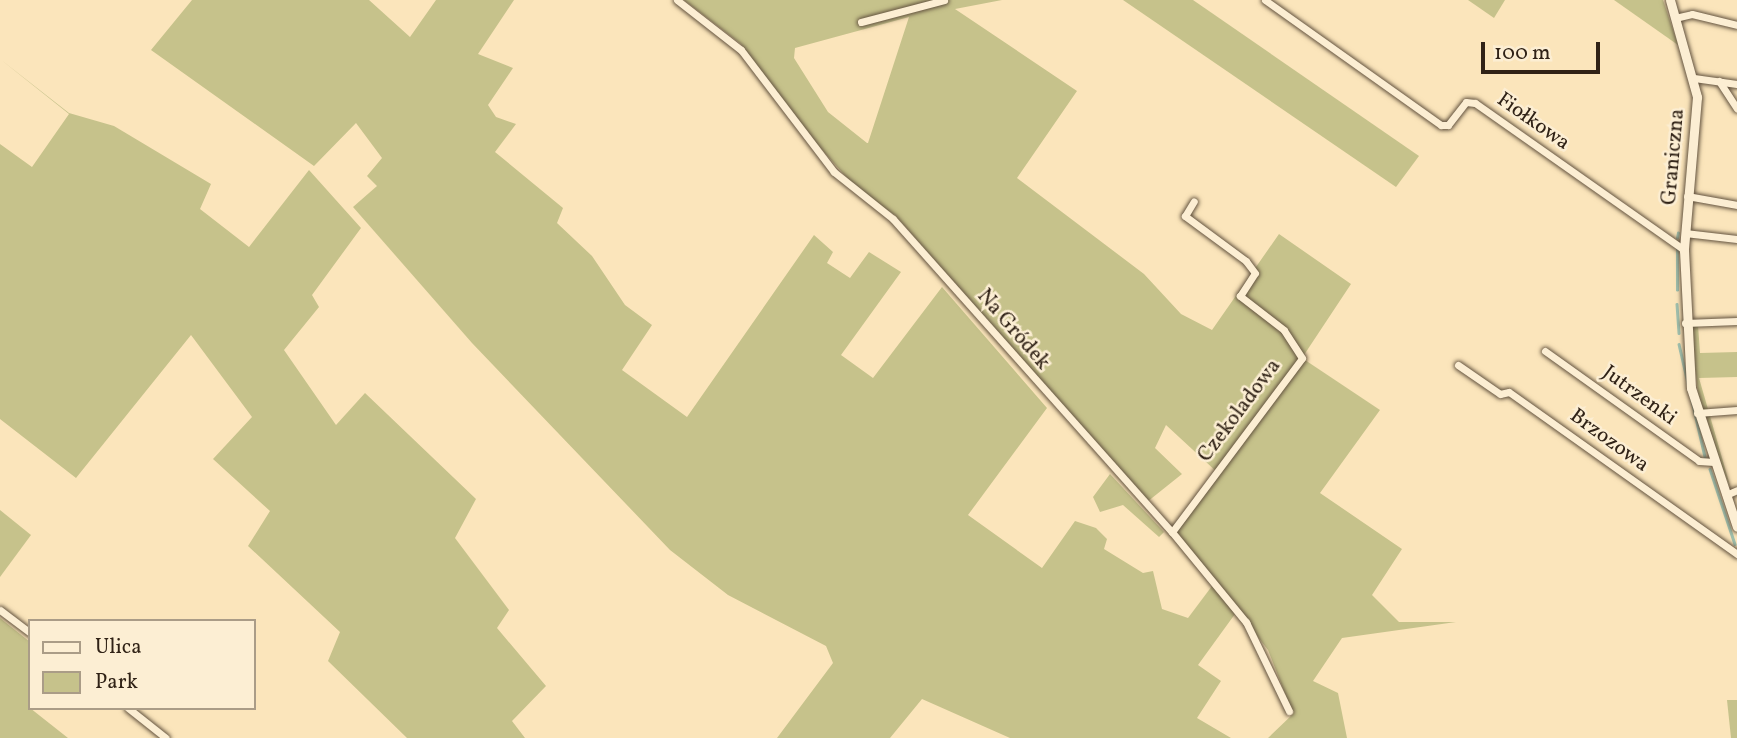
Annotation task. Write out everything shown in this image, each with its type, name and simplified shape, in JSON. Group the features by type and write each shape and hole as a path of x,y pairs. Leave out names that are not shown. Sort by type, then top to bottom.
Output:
{"street":[{"name":"Na Gródek","path":"677,0 741,50 834,172 893,219 1172,532 1246,622 1289,711"},
{"path":"861,22 944,0"},
{"name":"Fiołkowa","path":"1265,0 1441,125 1451,123 1466,102 1475,103 1684,250"},
{"name":"Graniczna","path":"1670,0 1694,78 1697,123 1687,196 1684,323 1697,413 1737,527"},
{"path":"1675,18 1692,14 1737,25"},
{"path":"1694,78 1737,85"},
{"path":"1718,80 1737,109"},
{"path":"1687,196 1737,205"},
{"name":"Czekoladowa","path":"1172,532 1301,358 1284,330 1240,296 1255,273 1246,261 1185,216 1194,201"},
{"path":"1685,233 1737,239"},
{"path":"1684,323 1737,321"},
{"name":"Jutrzenki","path":"1545,351 1699,461 1714,462"},
{"name":"Brzozowa","path":"1458,365 1500,394 1509,392 1737,554"},
{"path":"1697,413 1737,410"},
{"path":"1726,495 1737,490"},
{"path":"0,610 28,631"},
{"path":"131,710 166,738"}],"green space":[{"path":"192,0 369,0 410,37 436,0 514,0 478,54 513,68 488,105 496,117 516,124 495,152 563,208 557,223 592,256 625,305 652,325 622,370 687,417 814,235 833,252 827,263 850,278 869,252 901,272 841,355 873,378 942,287 1047,408 968,515 1042,568 1075,521 1096,528 1107,539 1104,549 1143,573 1153,571 1162,609 1188,618 1212,586 1235,614 1198,665 1221,681 1197,718 1231,738 1010,738 922,699 890,738 777,738 833,663 826,646 728,595 670,550 472,343 353,207 377,186 367,176 382,158 356,123 314,166 151,50"},
{"path":"684,0 1002,0 955,9 1077,91 1017,178 1144,274 1181,314 1212,330 1279,234 1351,284 1302,358 1380,410 1320,493 1402,549 1372,595 1399,622 1456,622 1342,638 1313,681 1338,693 1347,738 1268,738 1293,714 1268,650 1177,532 1219,474 1166,425 1155,448 1182,474 1147,502 895,215 859,191 797,122 741,44","holes":["909,17 868,143 828,112 794,58 795,48"]},
{"path":"1123,0 1193,0 1419,156 1396,187"},
{"path":"1468,0 1505,0 1494,18"},
{"path":"1614,0 1663,0 1678,45"},
{"path":"0,59 69,113 114,126 211,184 200,209 249,247 309,170 361,228 312,295 319,307 284,350 336,425 365,393 476,499 455,538 509,610 497,628 546,686 512,721 525,738 407,738 328,661 340,632 248,546 270,511 213,459 252,417 191,335 76,478 0,419 0,144 32,167 69,114"},
{"path":"1690,321 1698,325 1700,353 1737,352 1737,377 1699,378 1731,489 1700,410"},
{"path":"1110,474 1164,532 1159,537 1123,505 1100,512 1093,497"},
{"path":"0,510 31,535 0,577"},
{"path":"0,618 28,640 28,710 33,710 68,738 0,738"},
{"path":"1727,700 1737,700 1737,738 1731,738"}],"waterway":[{"path":"1677,238 1678,233"},
{"path":"1677,250 1677,290"},
{"path":"1677,304 1679,333"},
{"path":"1679,344 1705,457"},
{"path":"1710,469 1735,544"}]}
